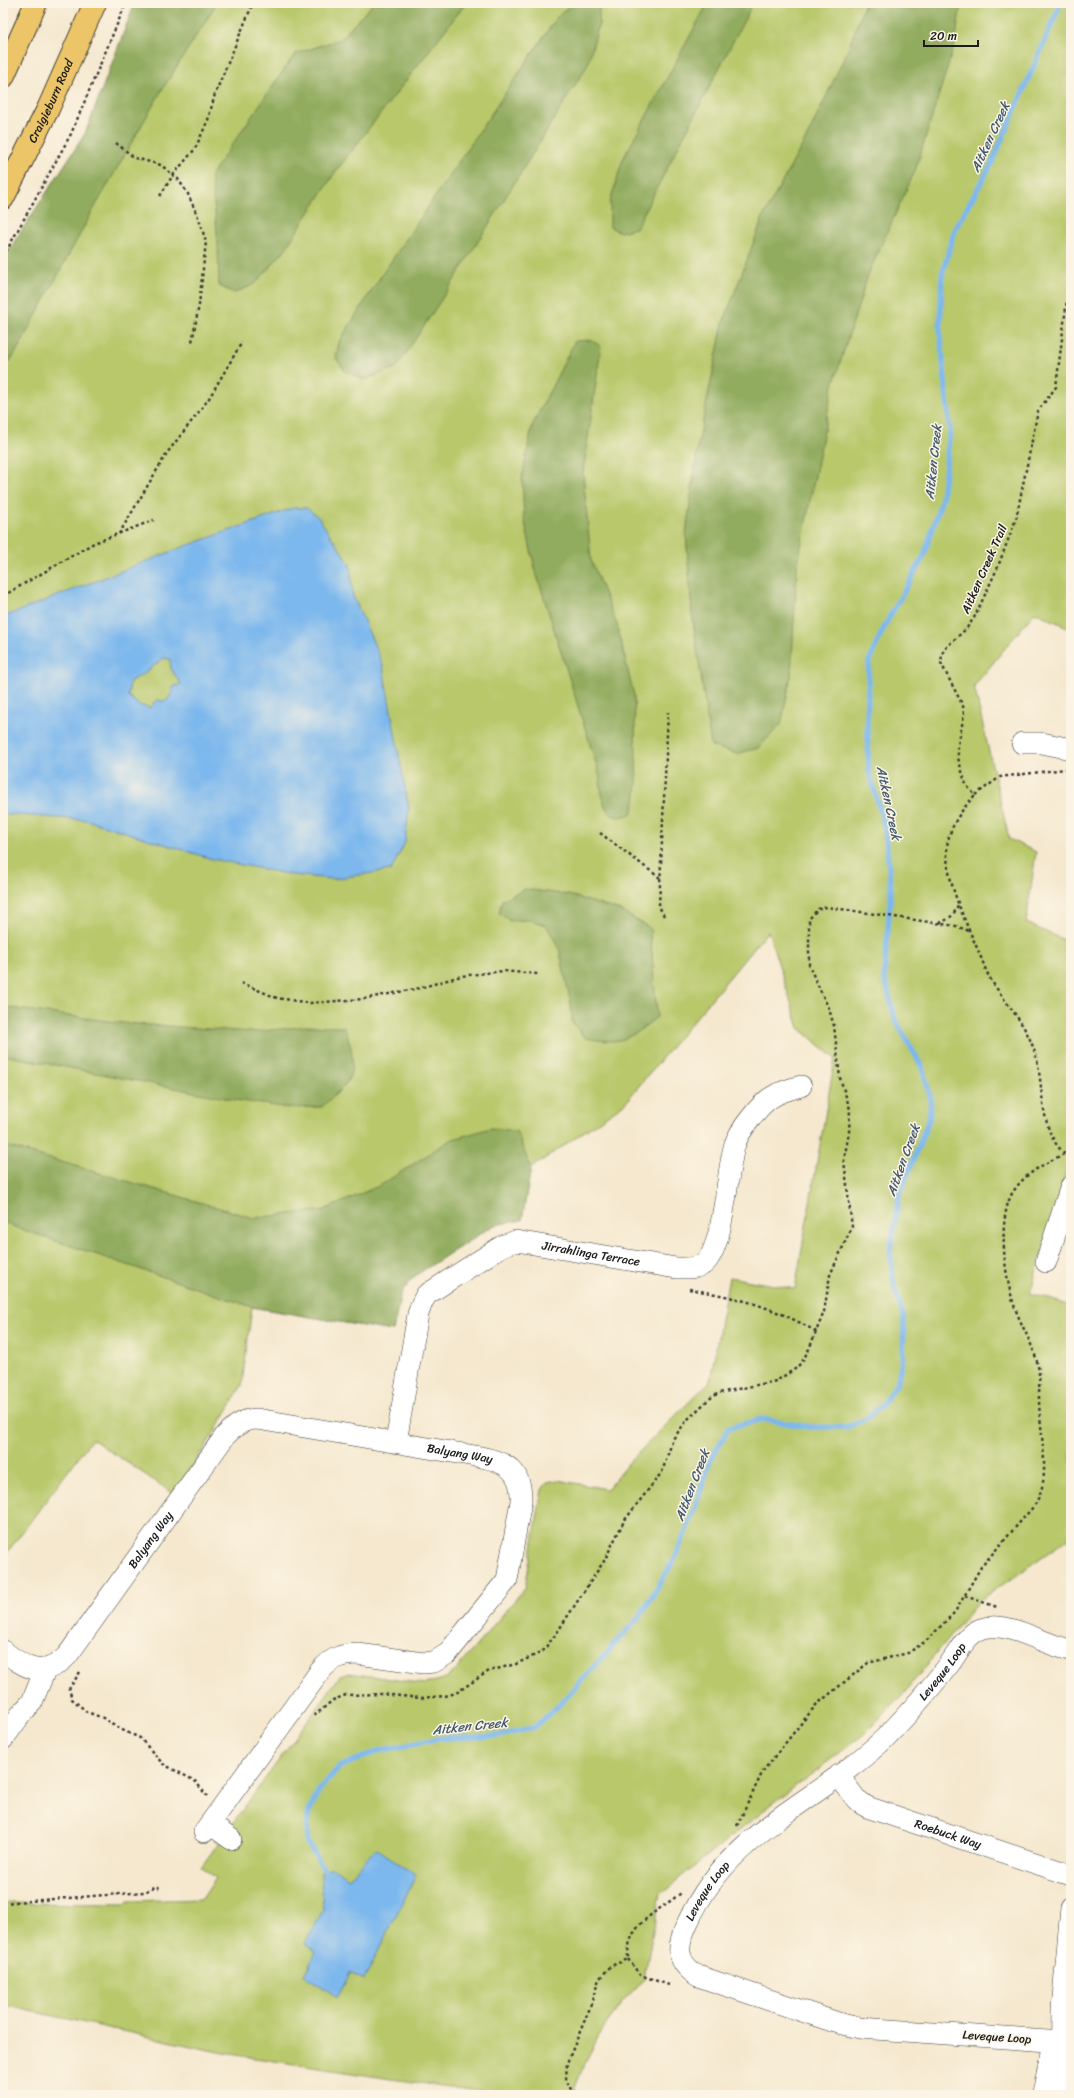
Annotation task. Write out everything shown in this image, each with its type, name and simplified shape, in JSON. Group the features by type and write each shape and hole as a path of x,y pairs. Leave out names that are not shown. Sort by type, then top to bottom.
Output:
{"main road":[{"path":"3,77 36,3"},
{"name":"Craigieburn Road","path":"3,198 48,109 95,3"}],"street":[{"path":"1022,743 1042,743 1070,758"},
{"name":"Jirrahlinga Terrace","path":"396,1442 418,1314 426,1296 502,1246 516,1241 676,1268 687,1269 703,1264 708,1260 716,1244 732,1153 738,1136 771,1097 801,1086"},
{"path":"1046,1262 1071,1186"},
{"name":"Balyang Way","path":"36,1669 52,1668 67,1656 225,1436 234,1427 243,1422 257,1419 493,1459 507,1465 513,1471 522,1489 507,1580 447,1654 434,1662 413,1663 347,1654 331,1659 321,1670 207,1828 231,1839"},
{"name":"Leveque Loop","path":"1058,2041 860,2028 841,2024 698,1976 685,1966 679,1951 682,1935 691,1914 712,1880 740,1848 758,1832 871,1750 903,1719 974,1632 989,1627 1002,1627 1070,1650"},
{"path":"3,1651 36,1669 32,1702 3,1739"},
{"name":"Roebuck Way","path":"838,1775 856,1798 867,1807 1071,1875"},
{"path":"1044,2095 1058,2041 1071,1908"},
{"path":"1058,2041 1061,2095"}],"path":[{"path":"3,257 71,134 126,3"},
{"path":"160,196 173,175 195,149 208,120 215,94 253,3"},
{"path":"116,144 135,158 161,165 173,175 188,194 199,219 206,242 199,305 192,342"},
{"name":"Aitken Creek Trail","path":"975,795 966,785 958,758 958,745 964,715 963,706 944,671 941,663 942,655 944,649 966,629 974,618 997,569 1016,519 1038,411 1056,387 1071,267"},
{"path":"119,534 167,453 208,400 242,342"},
{"path":"3,596 94,544 154,520"},
{"path":"664,916 659,906 668,712"},
{"path":"1070,758 1000,777 975,795 956,822 948,840 946,850 958,905 986,971 1020,1021 1034,1050 1050,1132 1064,1154 1071,1158"},
{"path":"600,833 661,878"},
{"path":"937,923 949,920 955,913 958,905"},
{"path":"311,1718 333,1700 346,1696 382,1694 420,1698 445,1696 456,1692 489,1671 516,1664 542,1652 556,1634 604,1561 624,1521 662,1472 673,1439 686,1420 719,1392 764,1384 786,1376 802,1362 817,1332 824,1312 830,1275 852,1227 844,1160 851,1120 850,1109 840,1078 834,1026 829,1009 809,966 809,919 818,909 827,907 956,926 969,931"},
{"path":"241,983 277,998 310,1003 363,999 420,988 461,976 503,971 538,974"},
{"path":"733,1830 763,1771 816,1705 868,1663 915,1650 945,1623 965,1596 981,1567 1034,1506 1043,1488 1044,1452 1038,1366 1029,1338 1017,1313 1008,1286 1004,1255 1005,1227 1006,1212 1014,1190 1024,1178 1039,1167 1064,1154"},
{"path":"686,1288 732,1297 762,1305 793,1318 817,1332"},
{"path":"965,1596 1001,1608"},
{"path":"67,1656 83,1668 69,1689 72,1699 87,1712 103,1718 118,1728 140,1738 163,1764 195,1781 208,1797 222,1807"},
{"path":"3,1903 145,1892 155,1886 160,1888"},
{"path":"669,1985 640,1975 628,1959 628,1943 636,1929 683,1891"},
{"path":"582,2095 568,2087 566,2080 567,2063 590,2010 598,1979 611,1966 628,1959"}],"green space":[{"path":"135,3 1071,3 1071,629 1035,612 974,686 1009,839 1036,852 1026,923 1071,943 1071,1155 1030,1293 1071,1306 1071,1533 1069,1538 978,1602 905,1692 863,1735 755,1817 660,1894 644,1979 621,2004 600,2033 581,2072 572,2095 507,2095 223,2053 3,2005 3,1903 125,1904 128,1901 202,1899 216,1878 201,1867 340,1676 349,1673 425,1684 446,1678 454,1672 525,1588 542,1490 547,1482 557,1480 607,1489 631,1460 710,1381 729,1277 795,1289 835,1058 799,1028 768,931 624,1104 531,1168 522,1220 495,1225 462,1243 422,1271 406,1285 399,1301 393,1331 252,1307 242,1385 216,1430 174,1494 92,1439 3,1558 3,259 85,134"},
{"path":"135,3 217,3 160,93 92,212 15,354 3,370 3,259 85,134"},
{"path":"374,3 466,3 336,171 284,251 255,284 234,293 219,286 218,243 211,175 295,54 340,39"},
{"path":"573,3 599,3 599,24 587,66 456,277 397,367 364,380 345,371 336,358 339,342 377,282 557,17"},
{"path":"708,3 753,3 636,228 620,232 610,227 610,202 623,159"},
{"path":"865,3 961,3 955,43 915,171 869,272 833,385 797,567 791,676 781,725 758,748 736,754 711,746 692,614 686,534 698,444 723,323 764,215 809,133 847,52"},
{"path":"592,340 601,347 583,473 591,560 617,625 634,696 637,783 635,803 632,813 622,817 609,813 605,806 599,773 535,569 524,518 522,478 532,426 575,341"},
{"path":"525,889 569,895 621,911 650,928 657,1017 639,1031 624,1039 608,1041 585,1038 572,1022 571,1005 559,948 546,925 530,920 510,921 499,913 502,900"},
{"path":"3,1007 123,1023 253,1032 307,1026 344,1027 351,1047 352,1069 347,1082 322,1107 288,1108 236,1100 3,1055"},
{"path":"491,1128 516,1131 531,1168 522,1220 494,1225 413,1277 401,1294 393,1331 252,1307 3,1223 3,1145 254,1218 324,1210 381,1185 450,1140"}],"water":[{"path":"293,508 307,508 318,517 350,564 353,596 382,662 409,809 405,843 391,870 333,879 292,875 212,859 86,820 3,814 3,617 180,548","holes":["164,658 170,659 171,669 181,684 172,687 172,693 166,701 156,700 150,708 139,705 128,696 130,681 142,675"]},
{"path":"376,1848 416,1875 364,1980 350,1973 337,1997 305,1975 316,1951 305,1944 323,1910 321,1872 332,1867 349,1878"}],"waterway":[{"name":"Aitken Creek","path":"327,1875 307,1841 308,1814 319,1790 339,1767 378,1751 442,1738 499,1736 535,1727 560,1704 640,1616 674,1560 693,1514 710,1461 729,1428 762,1419 810,1427 847,1427 867,1418 882,1405 897,1383 903,1356 904,1319 894,1286 890,1251 899,1197 929,1119 931,1099 922,1067 895,1019 884,976 891,890 885,828 869,771 867,718 869,661 885,625 924,556 942,498 950,430 940,330 942,275 955,229 992,163 1061,3"}]}
